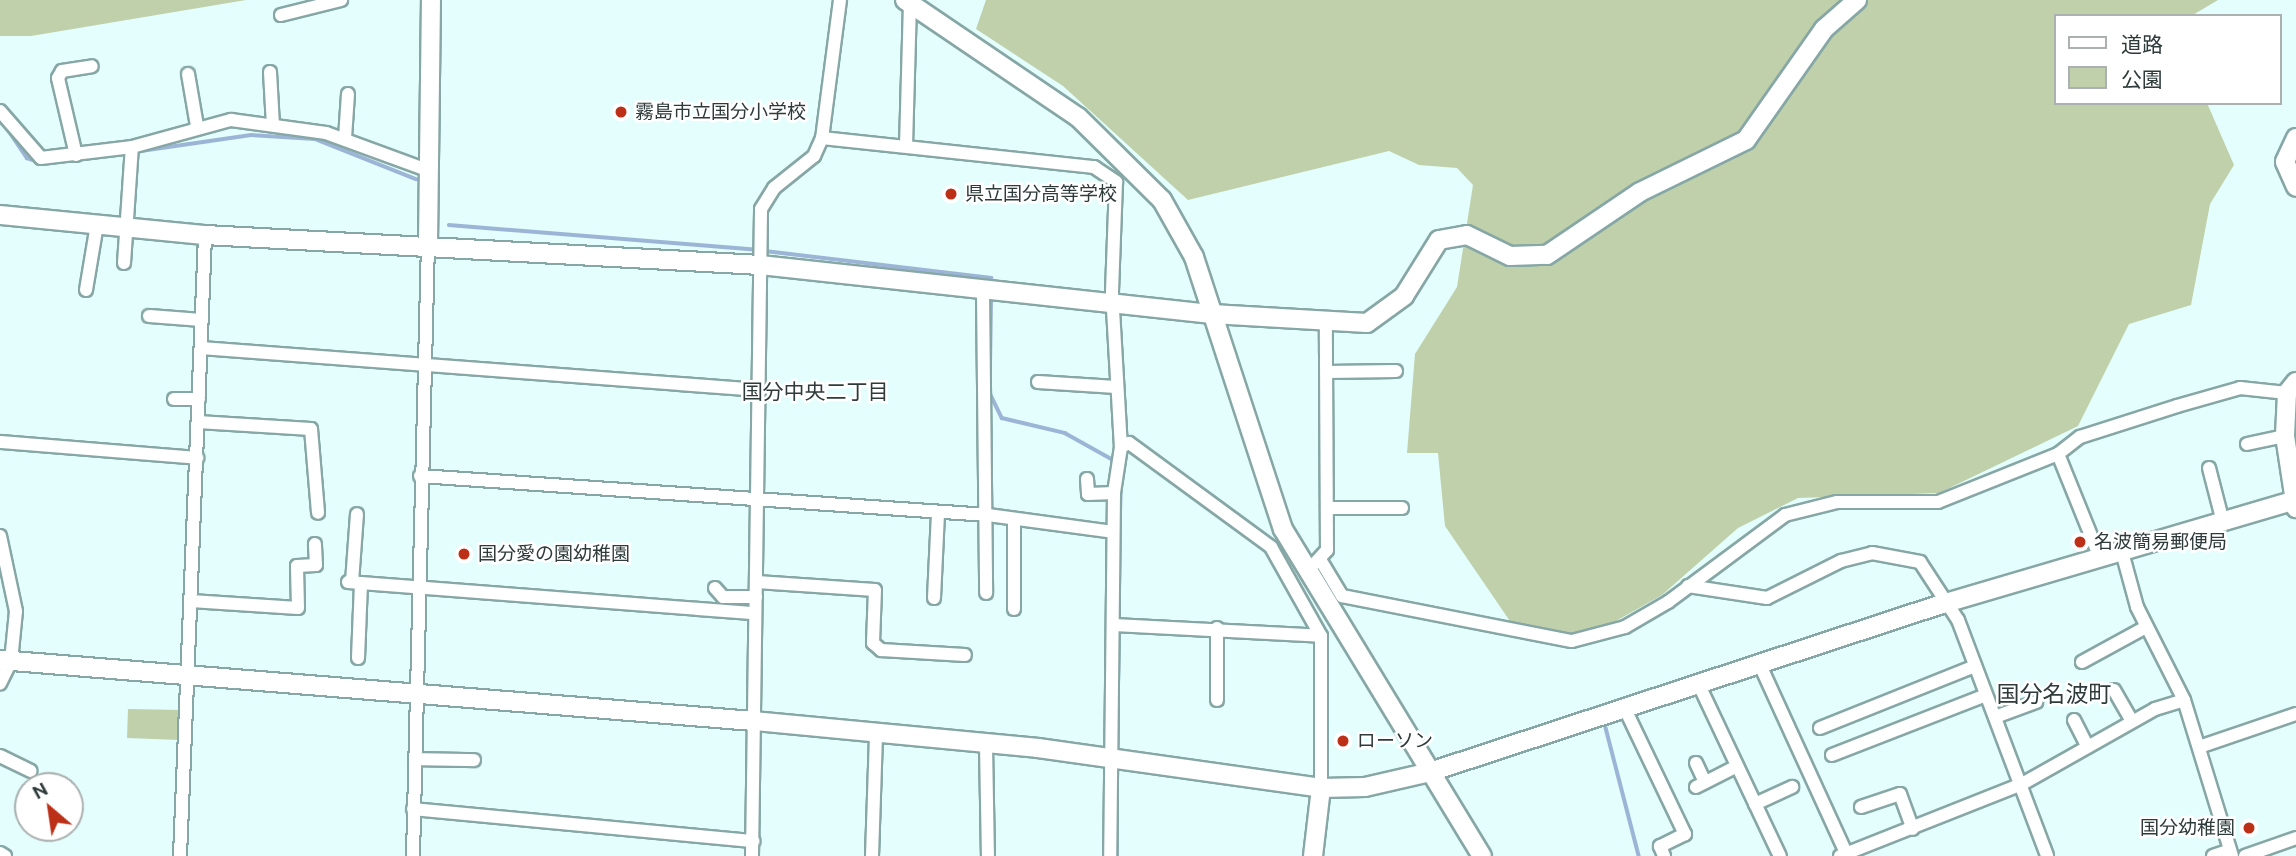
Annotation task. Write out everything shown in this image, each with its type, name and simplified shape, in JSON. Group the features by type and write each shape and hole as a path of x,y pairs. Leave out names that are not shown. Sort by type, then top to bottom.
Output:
{"street":[{"path":"281,15 341,0"},
{"path":"413,856 417,585 428,243 431,0"},
{"path":"752,856 759,390 758,245 765,198 814,156 822,138 839,0"},
{"path":"0,215 205,235 428,243 758,263 983,291 1212,314 1326,324 1367,323 1388,312 1439,240 1467,235 1510,256 1547,255 1640,192 1746,140 1824,29 1857,0"},
{"path":"906,146 908,2"},
{"path":"908,2 1078,117 1141,174 1194,257 1270,500 1304,567 1482,856"},
{"path":"76,155 58,78 62,71 92,66"},
{"path":"270,72 274,125"},
{"path":"188,74 197,126"},
{"path":"345,138 348,94"},
{"path":"0,111 30,152 41,158 132,147 197,126 257,130 274,125 325,138 345,138 364,151 427,170"},
{"path":"822,138 1102,169 1116,182 1113,304 1121,447 1114,493 1113,532 1118,625 1110,856"},
{"path":"2296,138 2285,162 2296,187"},
{"path":"124,263 130,227 132,147"},
{"path":"86,290 97,223"},
{"path":"180,856 205,235"},
{"path":"983,291 988,515 986,593"},
{"path":"149,316 202,320"},
{"path":"5,661 188,674 986,744 1321,788 1392,784 1942,604 2295,503 2285,436 2291,387 2240,388 2080,437 2058,454 1938,502 1837,502 1785,515 1688,586 1625,626 1572,641 1342,596 1321,561 1329,508 1326,324"},
{"path":"201,348 759,390"},
{"path":"1327,372 1396,371"},
{"path":"1038,382 1116,387"},
{"path":"174,400 199,399"},
{"path":"198,422 311,429 318,513"},
{"path":"2247,444 2285,436"},
{"path":"0,442 197,458"},
{"path":"1121,447 1129,443 1261,538 1321,636 1321,788 1312,856"},
{"path":"2058,454 2100,558"},
{"path":"2209,468 2223,522"},
{"path":"420,476 757,496 988,515 1014,521 1113,532"},
{"path":"1087,479 1088,494 1114,493"},
{"path":"1329,508 1402,508"},
{"path":"934,598 938,512"},
{"path":"357,514 354,582 358,658"},
{"path":"1014,521 1014,609"},
{"path":"0,537 15,601 0,684"},
{"path":"191,601 298,608 297,566 316,565 315,544"},
{"path":"2122,552 2146,627 2184,700 2231,853 2213,856"},
{"path":"1688,586 1767,598 1841,561 1896,554 1920,562 1942,604 1958,620 2047,856"},
{"path":"1304,567 1321,561"},
{"path":"354,582 755,613"},
{"path":"757,582 875,590 873,643 881,650 965,655"},
{"path":"715,589 723,597 756,597"},
{"path":"1118,625 1217,628 1321,636"},
{"path":"2082,662 2146,627"},
{"path":"1217,628 1217,700"},
{"path":"1760,665 1843,854 1913,829 2022,784 2132,721 2184,700"},
{"path":"1820,728 1975,666"},
{"path":"1699,685 1780,856"},
{"path":"2114,690 2132,721"},
{"path":"1832,755 1986,695"},
{"path":"1995,718 2035,702"},
{"path":"1625,709 1685,834 1660,846 1664,856"},
{"path":"2199,747 2296,714"},
{"path":"2074,720 2088,747"},
{"path":"872,856 876,734"},
{"path":"986,744 988,856"},
{"path":"0,756 31,771"},
{"path":"415,759 474,760"},
{"path":"1696,763 1700,785 1737,766"},
{"path":"1755,804 1792,787"},
{"path":"1861,807 1900,794 1913,829"},
{"path":"413,810 752,841"},
{"path":"2245,856 2296,838"},
{"path":"0,853 5,856"}],"green space":[{"path":"0,0 246,0 31,36 0,36"},
{"path":"986,0 2218,0 2194,14 2054,14 2054,105 2208,105 2234,165 2210,204 2191,305 2129,324 2078,426 1939,493 1798,498 1738,528 1662,595 1584,639 1516,630 1445,526 1438,453 1407,453 1415,354 1457,287 1473,185 1457,168 1419,165 1389,151 1188,200 1063,86 976,29"},
{"path":"128,709 181,710 180,740 127,738"}],"waterway":[{"path":"7,128 27,158 39,162"},
{"path":"141,151 251,135 315,139 416,179"},
{"path":"449,225 757,250"},
{"path":"765,251 991,278"},
{"path":"990,365 991,301"},
{"path":"989,391 1002,418 1065,433 1115,461"},
{"path":"1120,512 1121,485"},
{"path":"1117,753 1119,607"},
{"path":"1606,728 1639,856"},
{"path":"1117,765 1117,856"}],"place":[{"name":"霧島市立国分小学校","path":"621,112"},
{"name":"県立国分高等学校","path":"951,194"},
{"name":"名波簡易郵便局","path":"2080,542"},
{"name":"国分愛の園幼稚園","path":"464,554"},
{"name":"ローソン","path":"1343,741"},
{"name":"国分幼稚園","path":"2249,828"}],"district":[{"name":"国分中央二丁目","path":"815,391"},
{"name":"国分名波町","path":"2054,694"}]}
